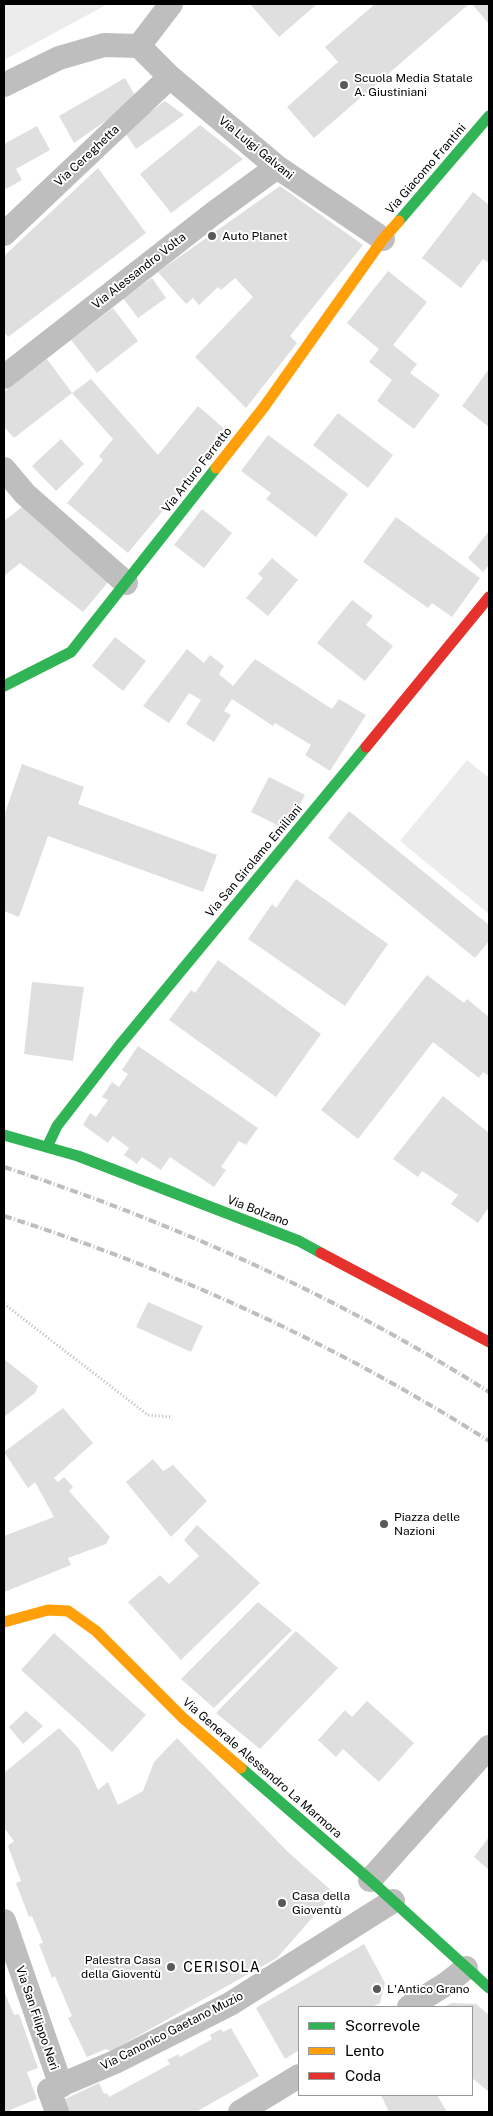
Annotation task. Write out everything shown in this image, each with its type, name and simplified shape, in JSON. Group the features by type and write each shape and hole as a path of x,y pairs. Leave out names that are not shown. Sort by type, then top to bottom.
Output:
{"street":[{"path":"4,85 59,58 104,44 139,46 171,4"},
{"name":"Via Luigi Galvani","path":"139,46 170,77 277,167 383,239"},
{"name":"Via Cereghetta","path":"4,234 170,77"},
{"name":"Via Giacomo Frantini","path":"383,239 489,116"},
{"name":"Via Alessandro Volta","path":"4,377 214,213 277,167"},
{"name":"Via Arturo Ferretto","path":"4,686 70,652 264,407 383,239"},
{"path":"4,469 25,494 126,583"},
{"name":"Via San Girolamo Emiliani","path":"47,1147 57,1126 119,1046 489,597"},
{"name":"Via Bolzano","path":"4,1135 78,1156 299,1242 489,1342"},
{"name":"Via Generale Alessandro La Marmora","path":"4,1622 48,1610 68,1610 96,1631 183,1718 393,1900 489,1988"},
{"path":"370,1880 489,1747"},
{"name":"Via Canonico Gaetano Muzio","path":"56,2096 115,2062 230,2004 393,1900"},
{"name":"Via San Filippo Neri","path":"4,1921 56,2096"},
{"path":"411,2006 446,1984 466,1968"},
{"path":"240,2112 298,2077"}],"path":[{"path":"4,1304 148,1415 172,1418"}],"shaded area":[{"path":"4,4 108,4 4,60"},
{"path":"467,760 489,778 489,914 400,841"}],"building":[{"path":"250,4 317,4 279,37"},
{"name":"Scuola Media Statale A. Giustiniani","path":"375,4 469,4 314,138 287,107 338,62 325,47"},
{"path":"472,4 489,4 489,24"},
{"path":"125,78 137,99 74,143 59,116"},
{"path":"165,101 184,115 136,149 124,131"},
{"path":"200,125 243,159 171,213 140,174"},
{"path":"37,126 50,150 16,169 22,180 4,190 4,144"},
{"path":"98,168 146,233 8,337 4,332 4,256"},
{"path":"280,186 363,245 290,336 297,343 246,408 195,357 253,297 235,278 221,290 218,287 199,305 193,298 186,304 158,272"},
{"path":"473,192 489,205 489,263 483,259 461,288 422,258"},
{"path":"388,271 427,302 393,345 417,364 410,373 440,395 414,429 377,401 392,380 369,362 379,349 347,323"},
{"path":"152,278 166,298 138,318 123,298"},
{"path":"113,308 138,341 97,373 71,340"},
{"path":"47,359 72,393 14,438 4,427 4,392"},
{"path":"489,369 489,427 462,406"},
{"path":"91,379 158,455 198,406 228,432 128,553 67,503 103,460 99,456 113,439 72,393"},
{"path":"338,413 393,455 368,488 313,445"},
{"path":"268,435 348,494 316,537 266,499 271,493 241,471"},
{"path":"61,439 84,464 56,491 32,466"},
{"path":"22,507 109,581 83,612 20,563 4,576 4,521"},
{"path":"202,509 232,533 204,568 174,545"},
{"path":"396,517 480,578 452,617 432,603 428,608 363,562"},
{"path":"489,531 489,565 483,572 468,558"},
{"path":"272,558 298,580 268,616 246,598 263,578 258,574"},
{"path":"352,600 373,616 366,625 393,646 365,681 317,643"},
{"path":"115,637 146,661 123,691 92,666"},
{"path":"187,649 204,663 210,655 224,666 219,674 233,686 255,659 332,709 339,699 366,715 330,771 305,755 311,745 275,723 273,726 232,699 224,711 231,715 214,742 186,724 201,700 189,693 169,723 143,706"},
{"path":"22,764 84,787 78,804 217,855 203,892 48,836 19,917 4,911 4,816"},
{"path":"269,777 305,795 287,830 251,812"},
{"path":"349,811 489,925 489,941 475,958 328,838"},
{"path":"296,879 388,944 345,1006 248,939 272,904 276,908"},
{"path":"218,960 321,1034 276,1097 169,1020 191,990 195,993"},
{"path":"427,975 464,1003 467,999 489,1017 489,1076 483,1072 479,1078 433,1042 358,1139 321,1110"},
{"path":"32,982 84,987 73,1061 24,1054"},
{"path":"138,1046 258,1128 246,1145 239,1141 221,1167 226,1170 214,1187 170,1157 161,1170 142,1157 137,1164 124,1155 129,1148 113,1136 108,1143 83,1125 90,1113 96,1117 108,1100 102,1097 112,1082 119,1087 128,1074 122,1070"},
{"path":"443,1096 489,1133 489,1207 478,1223 451,1204 458,1195 422,1171 418,1177 393,1159"},
{"path":"148,1302 203,1326 191,1352 136,1327"},
{"path":"4,1359 38,1386 35,1393 4,1417"},
{"path":"63,1408 93,1443 54,1478 58,1482 64,1477 73,1487 69,1491 110,1537 106,1544 68,1558 71,1565 4,1592 4,1536 54,1517 35,1482 28,1488 4,1452"},
{"path":"153,1459 163,1471 173,1465 207,1501 171,1537 126,1482"},
{"path":"197,1525 260,1583 181,1660 128,1602 160,1575 169,1584 199,1556 184,1540"},
{"path":"258,1602 292,1630 214,1708 181,1679"},
{"path":"296,1631 338,1668 260,1749 216,1713"},
{"path":"54,1633 146,1715 112,1752 21,1670"},
{"path":"367,1701 414,1743 379,1782 343,1749 336,1757 318,1740 345,1710 352,1717"},
{"path":"26,1711 43,1726 23,1744 9,1727"},
{"path":"59,1728 79,1749 98,1790 108,1782 118,1805 143,1791 154,1762 177,1738 288,1852 334,1893 277,1958 111,2051 106,2049 87,2057 68,2018 72,2016 55,1976 52,1978 39,1944 43,1943 32,1916 29,1917 16,1883 21,1881 8,1846 14,1841 4,1828 4,1773"},
{"path":"489,1837 489,1870 474,1857"},
{"path":"364,1944 385,1983 380,2003 374,2006 298,2006 298,2051 285,2059 256,2008"},
{"path":"4,1991 14,2015 19,2014 38,2068 27,2072 37,2099 10,2110 11,2112 4,2112"},
{"path":"452,2003 476,2004 489,2015 489,2092 473,2079 473,2006 445,2006"},
{"path":"231,2028 259,2076 196,2112 65,2112 61,2101 99,2083 104,2094 107,2093 109,2097 170,2064 167,2060 179,2054 180,2057 212,2039 210,2035 221,2029 223,2032"},
{"path":"381,2096 438,2096 447,2112 389,2112"}],"railway":[{"path":"4,1167 130,1212 254,1264 373,1324 489,1392"},
{"path":"4,1216 130,1260 254,1313 373,1373 489,1441"}],"traffic: fast":[{"path":"399,221 489,116"},
{"path":"4,686 71,652 216,468"},
{"path":"47,1147 57,1126 119,1046 366,747"},
{"path":"4,1135 78,1156 299,1241 321,1253"},
{"path":"241,1768 370,1880 489,1988"}],"traffic: slow":[{"path":"216,468 264,407 383,239 399,221"},
{"path":"4,1622 48,1610 68,1611 96,1631 183,1718 241,1768"}],"traffic: jam":[{"path":"366,747 489,597"},
{"path":"321,1253 489,1342"}],"place":[{"name":"Scuola Media Statale A. Giustiniani","path":"344,85"},
{"name":"Auto Planet","path":"212,236"},
{"name":"Piazza delle Nazioni","path":"384,1524"},
{"name":"Casa della Gioventù","path":"282,1903"},
{"name":"Palestra Casa della Gioventù","path":"171,1967"},
{"name":"L'Antico Grano","path":"377,1989"}],"district":[{"name":"CERISOLA","path":"222,1968"}]}
